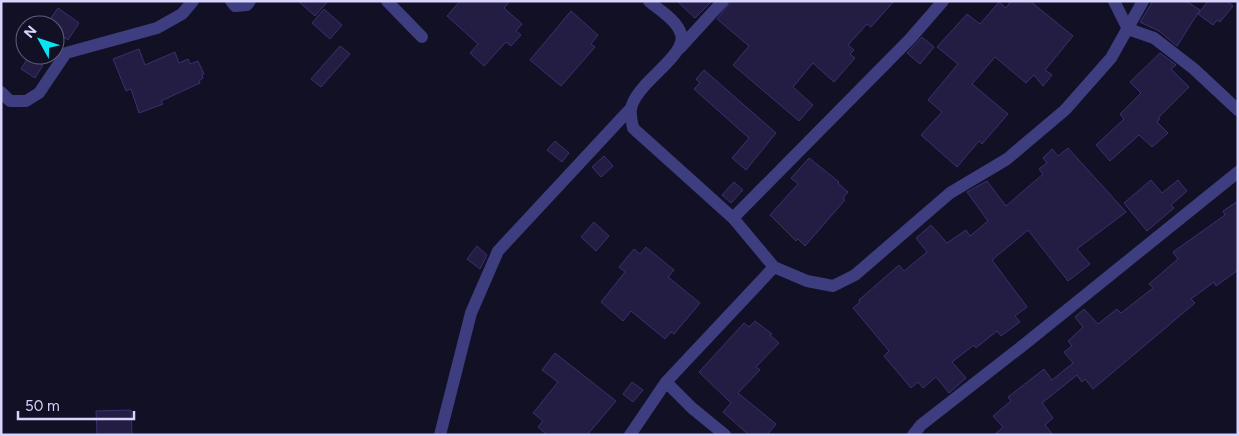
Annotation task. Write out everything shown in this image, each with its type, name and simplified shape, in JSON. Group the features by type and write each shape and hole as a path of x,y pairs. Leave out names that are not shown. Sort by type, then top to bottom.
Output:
{"street":[{"path":"1,92 10,101 26,101 38,93 66,53 157,28 182,14 193,1"},
{"path":"231,1 235,6 247,4 250,1"},
{"path":"387,1 422,37"},
{"path":"649,1 676,25 682,35 680,48"},
{"path":"440,435 471,312 498,251 631,108 641,88 723,1"},
{"path":"733,218 903,46 943,1"},
{"path":"1114,1 1128,29 1154,38 1194,70 1238,110"},
{"path":"631,108 633,128 733,218 774,268 807,282 833,286 855,275 950,193 1007,159 1064,110 1111,58 1143,1"},
{"path":"913,435 921,425 1238,172"},
{"path":"630,435 666,382 774,268"},
{"path":"666,382 692,408 726,435"}],"building":[{"path":"298,1 328,1 315,16"},
{"path":"460,1 510,1 504,8 522,24 516,31 521,35 511,46 506,42 484,66 470,53 478,44 447,16"},
{"path":"677,1 712,1 695,18"},
{"path":"731,1 894,1 871,27 867,24 848,45 854,50 850,54 855,58 834,82 813,63 793,87 813,105 799,121 733,65 749,46 717,19"},
{"path":"1011,1 1030,1 1073,36 1045,70 1052,75 1043,86 1034,75 1026,83 995,57 972,84 1008,114 982,144 979,141 957,167 921,135 942,112 928,100 958,64 937,47 967,14 980,24 999,2 1006,8"},
{"path":"1153,1 1186,1 1200,10 1177,46 1159,31 1140,22"},
{"path":"1208,1 1227,1 1233,6 1220,22 1217,20 1213,25 1198,14"},
{"path":"58,8 79,23 68,40 65,38 65,15 53,15"},
{"path":"324,9 342,25 330,39 312,23"},
{"path":"571,11 598,35 591,44 595,47 561,86 530,60"},
{"path":"922,37 934,47 920,64 907,53"},
{"path":"340,46 350,54 321,87 311,79"},
{"path":"139,49 145,65 175,52 179,63 188,59 190,64 198,61 204,74 202,75 203,78 199,81 200,83 161,101 163,104 139,113 131,89 126,91 113,59"},
{"path":"1160,53 1176,65 1171,69 1189,87 1158,118 1160,119 1157,122 1168,133 1152,147 1139,135 1110,161 1096,145 1124,119 1120,114 1141,93 1130,82"},
{"path":"23,65 43,65 35,78 21,69"},
{"path":"704,70 776,133 746,170 732,158 749,138 694,89 700,83 696,79"},
{"path":"555,141 569,153 562,162 547,150"},
{"path":"1068,148 1126,212 1077,249 1090,264 1068,281 1028,230 992,260 1027,307 1015,316 1020,322 1001,336 997,331 976,348 974,345 952,362 966,378 949,393 936,377 923,388 918,382 911,388 884,356 889,351 853,308 860,302 859,300 899,265 904,271 927,252 916,238 931,225 947,243 966,230 970,236 988,221 967,192 987,181 1006,206 1043,174 1039,169 1047,163 1043,158 1052,149 1058,156"},
{"path":"604,156 613,166 601,177 592,167"},
{"path":"809,158 839,182 848,192 843,198 845,200 805,246 798,239 796,241 770,215 798,184 791,178"},
{"path":"1151,180 1162,193 1178,180 1187,191 1171,205 1174,208 1147,231 1124,203"},
{"path":"734,182 743,190 731,203 722,195"},
{"path":"1238,201 1238,270 1216,286 1214,282 1191,299 1195,303 1093,389 1085,379 1082,382 1077,375 1042,403 1053,418 1045,425 1053,435 994,435 1003,427 993,416 1011,401 1008,397 1044,369 1052,380 1073,363 1064,352 1072,346 1068,341 1083,327 1075,317 1084,309 1098,324 1117,309 1121,313 1153,288 1149,284 1178,259 1173,252 1225,215 1223,211"},
{"path":"594,222 609,236 596,251 581,237"},
{"path":"477,246 487,255 480,269 467,259"},
{"path":"646,247 674,270 668,277 700,303 674,334 671,332 665,339 631,311 623,321 601,302 625,272 619,267 634,249 640,254"},
{"path":"755,321 772,334 770,335 779,343 756,367 760,370 738,393 776,424 767,435 749,435 723,412 731,403 699,372 744,323 749,327"},
{"path":"555,353 616,401 587,435 547,435 538,427 543,421 533,413 558,382 542,370"},
{"path":"632,382 643,390 633,402 623,394"},
{"path":"131,410 132,435 97,435 96,411"}]}
